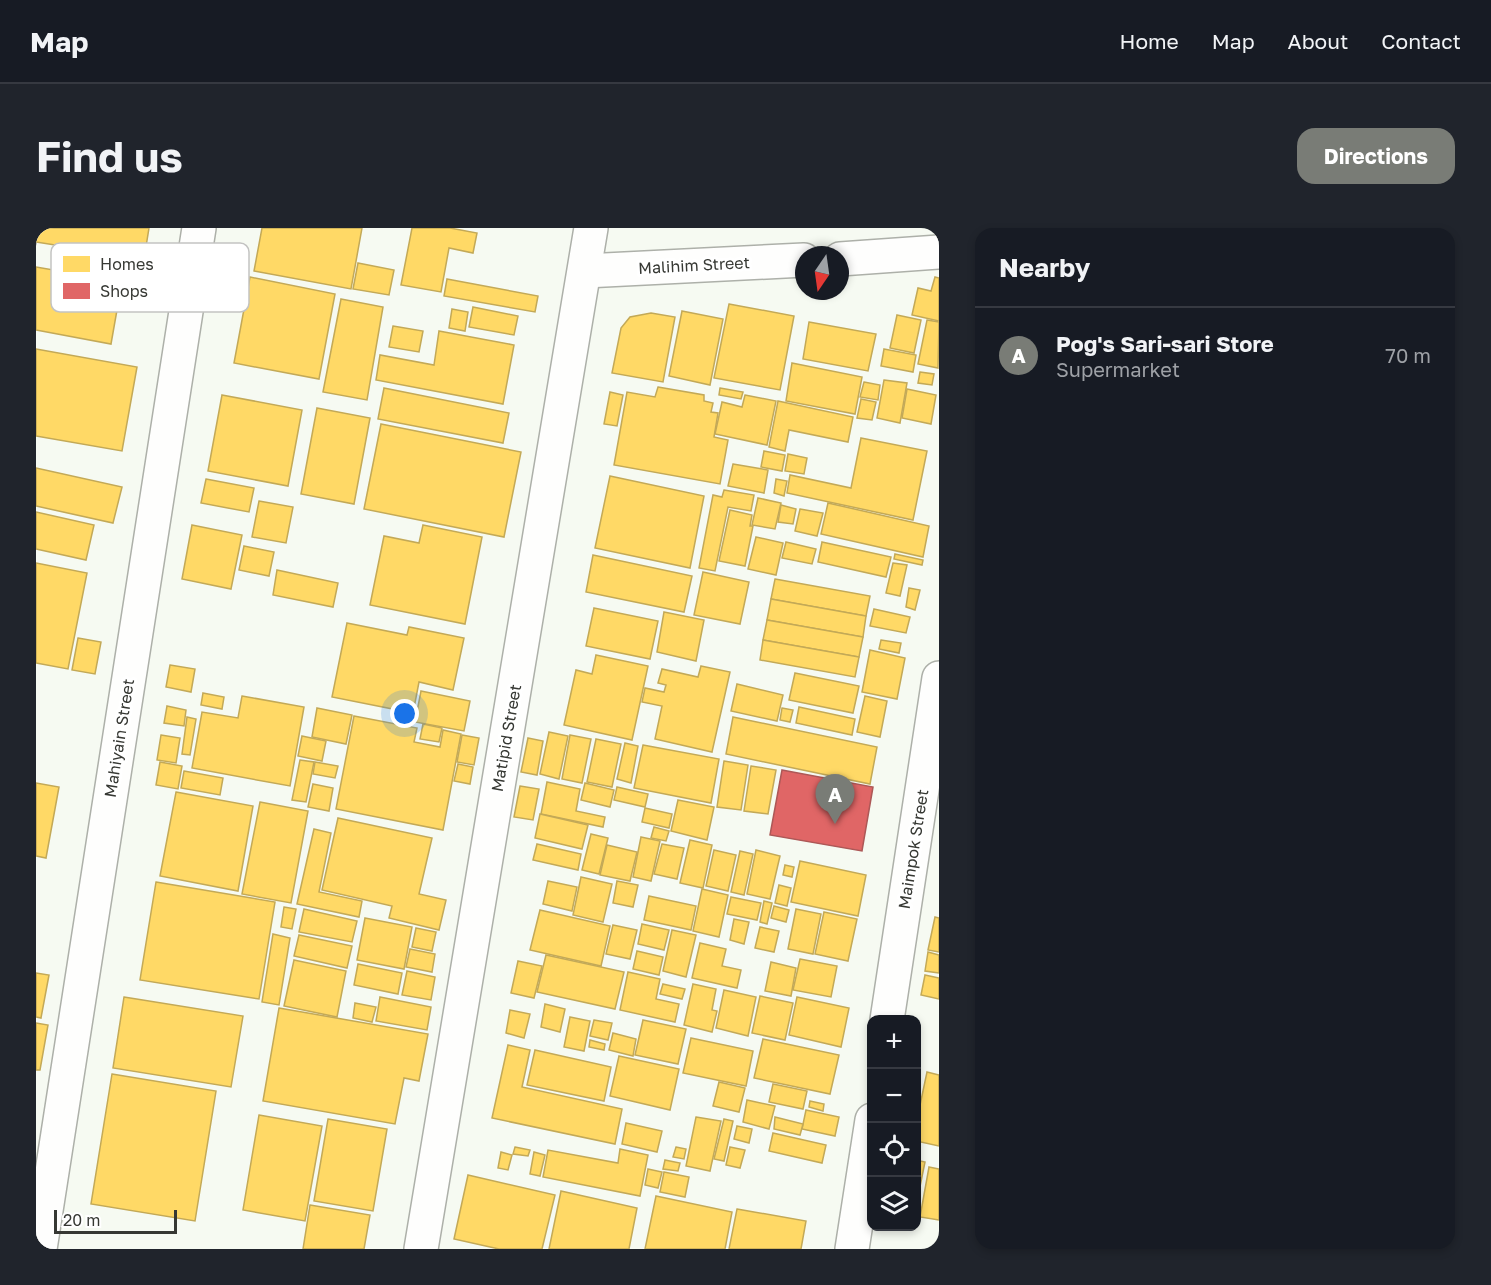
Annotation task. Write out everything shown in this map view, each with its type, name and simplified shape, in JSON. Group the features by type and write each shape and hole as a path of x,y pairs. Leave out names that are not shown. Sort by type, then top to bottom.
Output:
{"street":[{"name":"Mahiyain Street","path":"197,243 199,228"},
{"name":"Matipid Street","path":"421,1249 591,228"},
{"path":"849,258 939,252"},
{"name":"Malihim Street","path":"585,270 795,260"},
{"name":"Mahiyain Street","path":"40,1249 186,312"},
{"name":"Maimpok Street","path":"888,1015 939,678"},
{"path":"852,1249 872,1123"}],"building: Homes":[{"path":"36,228 149,228 147,243 51,244 36,242"},
{"path":"262,228 362,228 351,289 254,271"},
{"path":"412,228 450,228 477,233 473,253 449,248 441,292 401,285"},
{"path":"358,263 394,270 389,295 353,289"},
{"path":"36,267 51,270 51,312 117,312 111,344 36,330"},
{"path":"250,277 335,294 319,379 234,363 243,312 249,312"},
{"path":"935,277 939,278 939,321 912,315 918,288 931,291"},
{"path":"447,279 538,296 535,312 444,296"},
{"path":"341,299 383,307 367,400 323,392"},
{"path":"729,304 794,316 780,390 714,378"},
{"path":"473,307 518,316 514,335 469,327"},
{"path":"452,309 468,312 465,331 449,328"},
{"path":"682,311 723,319 710,385 669,376"},
{"path":"651,313 675,317 663,382 612,373 621,328 630,317"},
{"path":"897,315 921,320 914,353 890,348"},
{"path":"927,320 939,322 938,368 918,364"},
{"path":"809,322 876,334 868,371 803,359"},
{"path":"393,326 423,331 419,352 389,347"},
{"path":"439,331 514,345 503,404 376,380 380,355 434,365"},
{"path":"36,349 137,367 122,451 36,436"},
{"path":"884,349 916,355 913,372 881,366"},
{"path":"792,363 862,377 855,414 786,401"},
{"path":"920,372 934,374 932,385 918,383"},
{"path":"884,380 907,383 900,423 877,418"},
{"path":"864,382 880,385 878,400 860,397"},
{"path":"658,387 704,395 704,401 713,403 711,412 718,413 714,437 728,440 720,484 614,465 627,392 655,397"},
{"path":"384,388 509,413 503,443 378,419"},
{"path":"720,388 743,392 741,399 719,395"},
{"path":"907,389 936,395 931,424 902,418"},
{"path":"610,392 623,395 617,426 604,424"},
{"path":"222,395 302,410 288,486 208,471"},
{"path":"745,395 776,401 767,445 715,434 722,402 742,407"},
{"path":"861,399 876,402 872,420 857,418"},
{"path":"778,401 853,417 848,442 789,430 785,451 769,447"},
{"path":"317,408 370,418 354,504 301,494"},
{"path":"381,424 521,452 504,537 364,509"},
{"path":"861,438 927,451 913,520 787,493 790,475 851,488"},
{"path":"764,451 785,455 782,471 761,467"},
{"path":"788,454 807,458 804,474 785,471"},
{"path":"733,464 768,470 764,493 728,486"},
{"path":"36,468 122,487 113,523 36,506"},
{"path":"610,476 704,496 690,568 595,548"},
{"path":"206,479 254,488 249,512 201,503"},
{"path":"776,479 787,481 784,496 774,493"},
{"path":"724,490 754,495 751,511 728,507 715,571 699,568 713,495 722,497"},
{"path":"758,498 781,503 775,529 752,525"},
{"path":"259,501 293,507 286,543 252,537"},
{"path":"828,503 929,526 923,557 821,534"},
{"path":"781,505 796,509 793,524 778,522"},
{"path":"800,509 823,513 817,536 795,531"},
{"path":"730,510 752,515 750,526 753,526 745,566 719,561"},
{"path":"36,512 94,525 86,560 36,549"},
{"path":"192,525 242,535 231,589 182,579"},
{"path":"423,525 482,537 465,624 370,605 384,536 419,543"},
{"path":"756,537 783,543 776,575 748,569"},
{"path":"786,542 816,549 812,564 782,558"},
{"path":"822,542 891,557 886,577 818,562"},
{"path":"244,546 274,552 269,576 239,570"},
{"path":"895,554 923,560 922,565 894,559"},
{"path":"593,555 692,576 684,612 586,592"},
{"path":"36,563 87,573 68,669 36,663"},
{"path":"893,563 907,565 900,596 886,593"},
{"path":"277,570 338,583 333,607 273,595"},
{"path":"703,572 749,582 740,624 694,615"},
{"path":"775,579 870,596 866,616 771,599"},
{"path":"909,588 920,590 915,610 906,607"},
{"path":"771,599 866,616 863,637 767,620"},
{"path":"594,608 658,621 650,659 586,646"},
{"path":"874,609 910,617 906,633 870,626"},
{"path":"664,612 704,620 696,661 657,652"},
{"path":"767,620 863,637 859,657 763,640"},
{"path":"347,623 407,635 409,627 464,638 453,690 419,682 413,713 332,697"},
{"path":"78,638 101,642 95,674 72,670"},
{"path":"763,640 859,657 855,677 760,660"},
{"path":"881,640 901,643 899,653 879,649"},
{"path":"870,650 905,658 897,699 862,692"},
{"path":"596,655 648,666 632,740 564,725 576,670 592,674"},
{"path":"170,665 195,669 191,692 166,687"},
{"path":"701,666 730,672 712,752 655,739 662,706 642,702 645,688 664,692 666,685 658,683 662,669 698,677"},
{"path":"795,673 859,686 853,713 789,700"},
{"path":"737,684 783,695 777,721 731,711"},
{"path":"421,691 470,701 464,731 415,722"},
{"path":"203,693 224,697 222,709 201,705"},
{"path":"242,696 304,707 290,786 192,768 202,712 238,718"},
{"path":"865,696 887,701 880,737 857,732"},
{"path":"167,706 186,710 184,726 164,723"},
{"path":"799,707 855,719 852,735 796,723"},
{"path":"317,708 352,715 346,744 312,737"},
{"path":"782,708 793,710 790,722 780,720"},
{"path":"354,716 417,728 414,742 440,747 443,730 461,734 443,830 336,809"},
{"path":"187,717 196,719 190,755 182,754"},
{"path":"733,717 877,747 870,784 726,754"},
{"path":"423,724 442,728 439,742 420,739"},
{"path":"549,732 568,736 559,779 540,774"},
{"path":"161,735 180,738 176,763 157,760"},
{"path":"462,735 479,738 474,765 457,762"},
{"path":"570,735 591,739 582,783 562,779"},
{"path":"302,736 326,741 322,761 298,756"},
{"path":"528,738 543,741 537,775 521,772"},
{"path":"596,739 621,744 612,787 587,782"},
{"path":"625,743 638,746 631,783 617,779"},
{"path":"643,745 719,759 711,803 634,788"},
{"path":"300,760 314,762 306,802 292,800"},
{"path":"724,761 748,765 741,810 717,807"},
{"path":"160,762 182,766 178,789 156,785"},
{"path":"315,762 338,766 335,778 313,774"},
{"path":"458,764 473,767 470,784 454,781"},
{"path":"751,766 776,770 768,814 744,811"},
{"path":"184,771 223,778 220,795 181,788"},
{"path":"547,782 580,789 576,811 605,817 603,827 541,814"},
{"path":"36,783 59,787 46,858 36,856"},
{"path":"585,783 614,790 610,807 581,800"},
{"path":"313,784 333,788 329,811 308,807"},
{"path":"520,786 539,789 533,820 514,817"},
{"path":"617,787 648,794 645,807 614,800"},
{"path":"176,792 253,806 238,891 160,876"},
{"path":"678,800 714,807 707,840 671,831"},
{"path":"260,802 308,811 291,903 242,894"},
{"path":"645,808 672,814 669,828 642,822"},
{"path":"540,814 588,825 582,849 535,838"},
{"path":"338,818 432,838 419,894 446,900 439,930 389,918 392,906 322,890"},
{"path":"654,827 669,831 666,841 651,838"},
{"path":"314,829 331,833 319,892 362,901 359,917 297,904"},
{"path":"591,834 608,838 599,874 582,870"},
{"path":"641,837 660,841 651,881 633,877"},
{"path":"690,840 712,845 703,888 680,883"},
{"path":"537,844 581,854 578,870 533,860"},
{"path":"662,844 684,848 677,879 654,874"},
{"path":"607,845 637,852 630,881 600,875"},
{"path":"714,850 736,855 728,891 706,886"},
{"path":"756,850 780,856 770,899 747,894"},
{"path":"740,851 753,854 744,895 731,892"},
{"path":"800,861 866,875 858,916 791,902"},
{"path":"785,865 794,867 792,877 783,875"},
{"path":"581,877 612,884 603,922 573,915"},
{"path":"548,881 577,887 572,911 543,904"},
{"path":"617,881 638,885 633,907 613,903"},
{"path":"156,882 275,902 259,999 140,980"},
{"path":"779,885 791,888 787,906 775,903"},
{"path":"702,889 728,895 719,937 693,931"},
{"path":"649,896 696,906 691,930 644,920"},
{"path":"731,897 761,903 757,920 727,914"},
{"path":"764,901 772,903 767,924 760,922"},
{"path":"774,906 789,910 786,922 771,918"},
{"path":"284,907 296,909 292,929 281,927"},
{"path":"304,909 357,921 352,942 299,932"},
{"path":"796,909 821,914 813,954 788,949"},
{"path":"540,910 610,926 601,966 530,950"},
{"path":"824,912 857,919 848,961 815,954"},
{"path":"935,917 939,918 939,952 928,950"},
{"path":"365,918 412,927 404,969 357,960"},
{"path":"734,919 749,922 744,944 730,940"},
{"path":"642,924 669,930 664,950 638,944"},
{"path":"613,925 637,930 630,959 606,954"},
{"path":"760,927 779,931 774,952 755,948"},
{"path":"416,928 436,932 432,951 412,947"},
{"path":"672,930 696,935 686,977 663,971"},
{"path":"273,934 290,938 279,1005 262,1002"},
{"path":"299,935 352,946 347,968 294,956"},
{"path":"700,943 726,949 722,966 741,970 737,988 692,978"},
{"path":"410,949 435,954 432,972 406,967"},
{"path":"637,951 663,957 659,975 633,969"},
{"path":"928,952 939,955 939,973 925,971"},
{"path":"546,955 624,972 615,1009 537,992"},
{"path":"800,959 837,966 831,997 793,990"},
{"path":"294,960 346,971 337,1017 284,1006"},
{"path":"518,961 542,966 534,998 511,993"},
{"path":"771,962 796,968 791,996 765,991"},
{"path":"358,964 402,973 398,994 354,985"},
{"path":"407,971 435,977 431,1000 402,995"},
{"path":"628,972 660,979 656,999 679,1004 675,1022 620,1010"},
{"path":"36,973 49,975 41,1018 36,1017"},
{"path":"925,975 939,978 939,999 921,995"},
{"path":"663,984 685,989 682,999 660,994"},
{"path":"693,984 716,989 712,1010 717,1011 712,1032 684,1025"},
{"path":"724,990 756,997 748,1036 716,1028"},
{"path":"760,996 793,1003 785,1040 752,1033"},
{"path":"124,997 243,1016 231,1087 113,1068"},
{"path":"380,997 431,1007 427,1030 376,1021"},
{"path":"797,997 849,1008 841,1047 789,1035"},
{"path":"355,1003 376,1007 372,1022 353,1018"},
{"path":"545,1004 565,1009 560,1032 541,1027"},
{"path":"279,1008 428,1034 419,1081 404,1078 395,1124 263,1101"},
{"path":"510,1010 530,1014 524,1038 506,1033"},
{"path":"570,1017 590,1021 584,1051 564,1047"},
{"path":"594,1020 612,1023 608,1040 590,1036"},
{"path":"643,1020 686,1029 678,1064 635,1055"},
{"path":"36,1023 48,1025 40,1070 36,1070"},
{"path":"613,1033 636,1039 633,1056 609,1050"},
{"path":"691,1038 753,1051 746,1086 683,1073"},
{"path":"763,1039 839,1055 830,1094 754,1078"},
{"path":"590,1040 605,1044 604,1050 589,1047"},
{"path":"508,1045 530,1050 522,1087 622,1109 615,1144 492,1118"},
{"path":"535,1050 611,1067 604,1101 527,1085"},
{"path":"619,1056 679,1069 670,1110 610,1096"},
{"path":"927,1072 939,1075 939,1146 921,1142 921,1100"},
{"path":"112,1074 216,1091 195,1221 91,1204"},
{"path":"719,1082 745,1088 739,1112 713,1106"},
{"path":"773,1084 807,1091 803,1109 769,1102"},
{"path":"747,1100 775,1106 769,1129 743,1122"},
{"path":"810,1101 824,1104 823,1111 809,1107"},
{"path":"806,1110 839,1117 835,1136 802,1129"},
{"path":"259,1115 322,1126 305,1221 243,1210"},
{"path":"696,1117 721,1121 710,1171 686,1166"},
{"path":"775,1117 803,1124 800,1135 774,1129"},
{"path":"328,1119 387,1129 373,1211 314,1201"},
{"path":"724,1119 733,1121 724,1161 714,1159"},
{"path":"626,1123 662,1131 657,1152 622,1144"},
{"path":"737,1126 752,1129 749,1143 734,1139"},
{"path":"773,1133 826,1145 822,1163 769,1151"},
{"path":"515,1147 530,1150 528,1156 513,1154"},
{"path":"676,1147 686,1149 684,1159 673,1157"},
{"path":"730,1147 745,1150 740,1168 726,1165"},
{"path":"620,1149 648,1155 640,1196 543,1177 548,1150 618,1163"},
{"path":"501,1152 512,1155 508,1170 498,1168"},
{"path":"534,1152 545,1155 540,1176 530,1174"},
{"path":"665,1160 680,1163 678,1171 663,1169"},
{"path":"921,1161 925,1162 921,1182"},
{"path":"929,1167 939,1169 939,1220 921,1217"},
{"path":"648,1169 662,1172 658,1188 645,1185"},
{"path":"664,1172 689,1177 685,1197 660,1192"},
{"path":"468,1175 555,1195 542,1249 499,1249 454,1239"},
{"path":"561,1191 637,1208 629,1249 549,1249"},
{"path":"656,1196 732,1212 725,1249 645,1249"},
{"path":"310,1205 370,1215 364,1249 303,1249"},
{"path":"737,1209 806,1221 801,1249 729,1249"}],"building: Shops":[{"path":"782,770 873,787 862,851 770,835"}],"place":[{"name":"Pog's Sari-sari Store","path":"835,824"}]}
